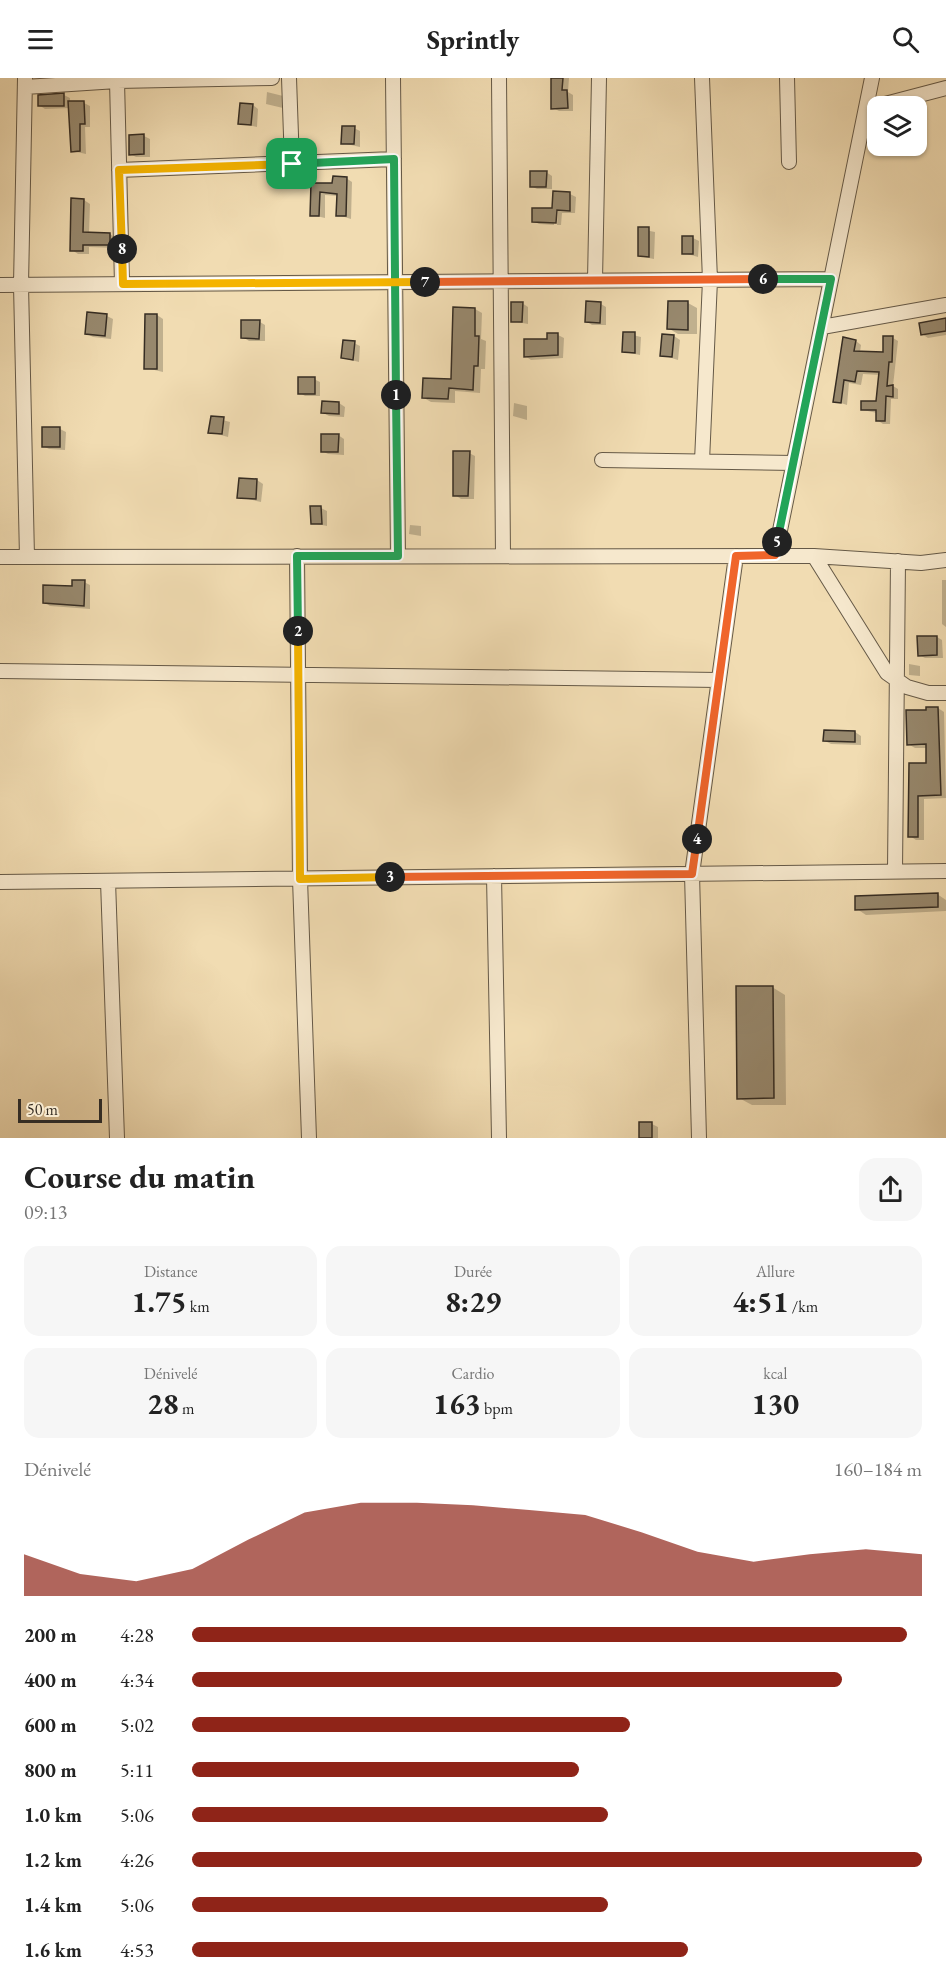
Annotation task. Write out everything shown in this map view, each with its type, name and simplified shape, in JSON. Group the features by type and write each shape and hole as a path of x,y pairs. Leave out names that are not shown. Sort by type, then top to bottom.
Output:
{"street":[{"path":"27,556 21,285 26,82 272,78"},
{"path":"289,78 292,164"},
{"path":"393,78 398,556"},
{"path":"499,78 503,556"},
{"path":"595,280 600,78"},
{"path":"702,78 710,280 702,461"},
{"path":"787,78 789,162"},
{"path":"775,555 872,78"},
{"path":"117,81 123,284"},
{"path":"866,109 946,88"},
{"path":"119,170 394,159"},
{"path":"0,285 831,279"},
{"path":"822,327 946,305"},
{"path":"602,460 794,463"},
{"path":"0,556 775,555 921,563 946,560"},
{"path":"297,556 300,879 309,1138"},
{"path":"699,1138 692,874 736,556"},
{"path":"814,556 887,673 907,687 928,693 946,693"},
{"path":"895,871 898,561"},
{"path":"0,671 719,680"},
{"path":"0,882 946,871"},
{"path":"494,876 499,1138"},
{"path":"108,881 117,1138"}],"building":[{"path":"551,78 563,78 562,90 567,90 568,108 551,109"},
{"path":"64,93 64,106 38,106 38,95"},
{"path":"68,101 84,101 85,124 80,124 80,151 71,152"},
{"path":"240,103 253,104 251,125 238,124"},
{"path":"342,126 355,126 354,144 341,144"},
{"path":"144,134 144,154 129,155 129,135"},
{"path":"530,171 547,171 546,187 530,187"},
{"path":"333,176 347,177 346,216 336,216 337,194 320,192 319,216 310,216 311,183 332,183"},
{"path":"553,191 570,192 570,211 557,210 556,223 532,222 532,208 552,208"},
{"path":"71,198 84,199 83,232 110,233 110,245 83,245 83,251 70,251"},
{"path":"638,227 649,227 649,257 638,256"},
{"path":"682,236 693,236 693,254 682,254"},
{"path":"586,301 601,302 600,323 585,322"},
{"path":"668,301 688,301 688,330 667,329"},
{"path":"511,302 523,302 522,322 511,322"},
{"path":"453,307 475,308 475,336 479,336 478,366 474,366 473,390 449,388 448,399 422,398 423,378 451,379"},
{"path":"87,312 107,314 105,336 85,334"},
{"path":"145,314 157,314 157,369 144,369"},
{"path":"946,318 946,331 921,335 919,323"},
{"path":"241,320 260,320 259,339 241,338"},
{"path":"623,332 635,332 635,353 622,352"},
{"path":"547,333 558,333 558,355 524,357 524,339 547,339"},
{"path":"662,334 674,335 672,357 660,356"},
{"path":"883,336 893,336 892,362 889,362 887,386 893,385 893,397 886,396 885,421 876,421 876,410 861,410 861,401 876,401 879,372 857,371 855,382 844,380 841,403 833,402 843,337 856,340 854,351 883,352"},
{"path":"343,340 355,341 353,360 341,358"},
{"path":"298,377 315,377 315,394 298,394"},
{"path":"322,401 339,402 339,414 321,413"},
{"path":"211,416 224,417 222,434 208,433"},
{"path":"42,427 60,427 60,447 42,447"},
{"path":"321,434 339,434 338,452 321,452"},
{"path":"453,451 470,451 468,496 453,496"},
{"path":"239,478 257,479 256,499 237,498"},
{"path":"310,506 321,506 322,524 311,524"},
{"path":"72,580 85,580 84,606 43,603 43,585 72,586"},
{"path":"917,636 937,636 937,655 918,656"},
{"path":"926,707 938,707 941,795 918,796 918,837 908,837 909,763 926,763 926,744 907,745 906,710 926,710"},
{"path":"824,730 855,731 855,742 823,741"},
{"path":"938,893 938,907 855,910 855,896"},
{"path":"736,986 773,986 774,1098 737,1099"},
{"path":"639,1122 652,1122 652,1138 639,1138"}],"route":[{"path":"292,164 119,170 123,284 395,282 595,280 831,279 775,555 736,556 692,874 300,879 297,556 398,556 396,419 395,282 394,221 394,159 292,164"}]}
